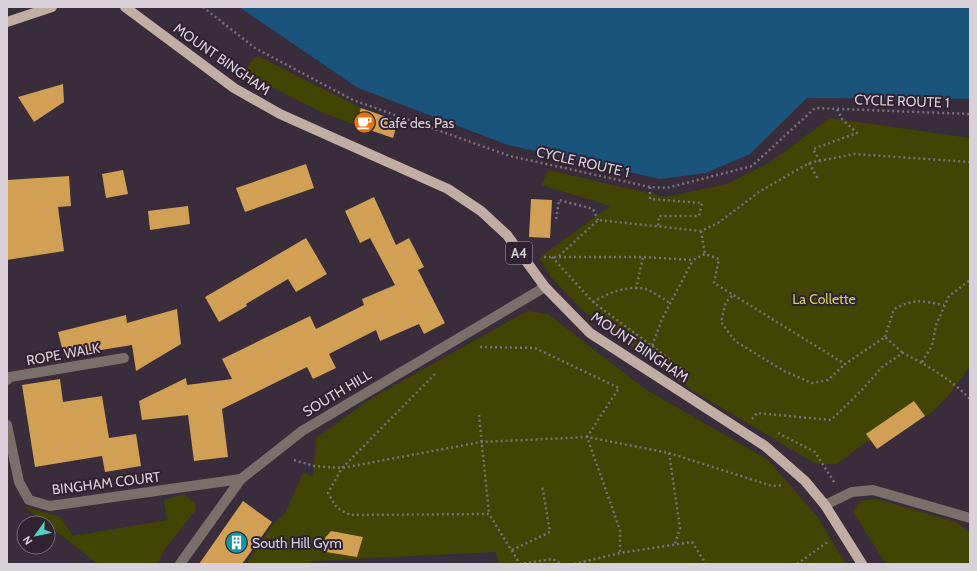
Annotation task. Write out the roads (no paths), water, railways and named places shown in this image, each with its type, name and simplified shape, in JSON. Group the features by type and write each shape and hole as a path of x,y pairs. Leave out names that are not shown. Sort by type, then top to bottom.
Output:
{"main road":[{"path":"7,22 52,7"},
{"name":"MOUNT BINGHAM","path":"125,7 234,88 280,114 448,189 481,211 507,235 545,287 590,333 765,446 805,481 825,505 862,564"}],"street":[{"name":"SOUTH HILL","path":"180,564 241,479 302,431 426,356 545,287"},
{"name":"ROPE WALK","path":"7,380 10,377 124,358"},
{"name":"BINGHAM COURT","path":"7,425 19,482 29,500 50,506 241,479"},
{"path":"825,505 852,492 873,490 970,518"}],"water":[{"path":"239,7 970,7 970,99 807,98 750,154 706,173 660,179 508,145 358,88"}],"place":[{"name":"Café des Pas","path":"364,123"},
{"name":"South Hill Gym","path":"236,543"}],"park label":[{"name":"La Collette","path":"824,299"}]}
